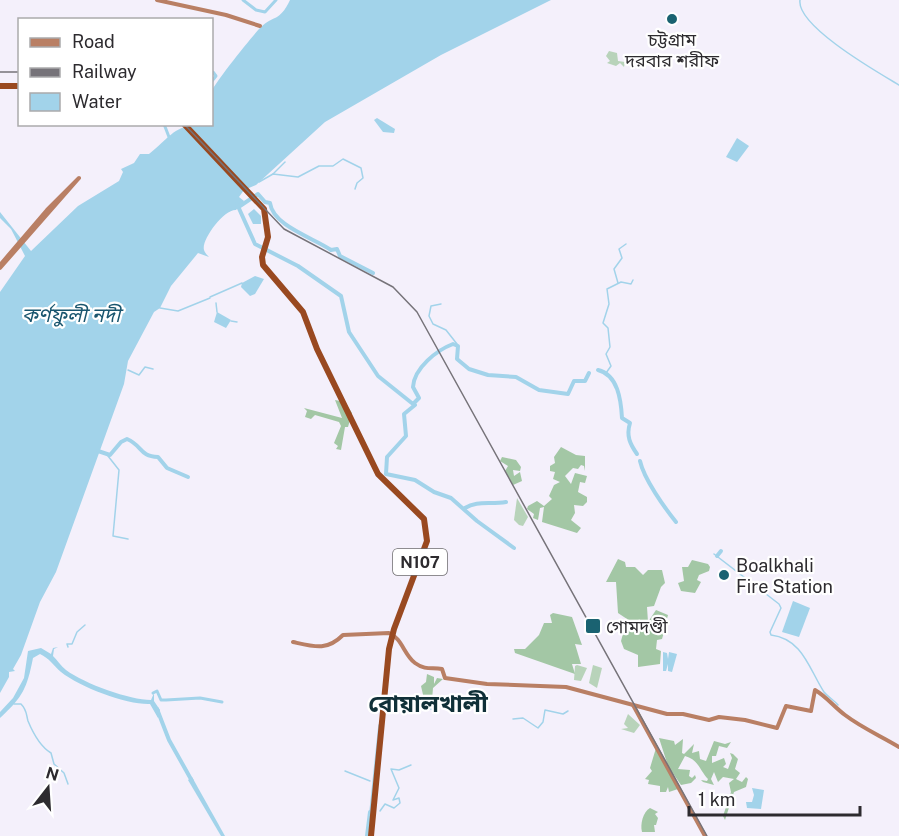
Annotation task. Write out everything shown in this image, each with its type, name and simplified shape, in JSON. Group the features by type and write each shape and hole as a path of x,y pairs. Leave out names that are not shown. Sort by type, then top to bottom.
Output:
{"highway":[{"path":"0,85 18,85"},
{"name":"N107","path":"185,126 264,210 268,235 264,250 264,267 306,318 320,355 378,474 398,497 424,519 427,526 427,541 393,634 371,836"}],"main road":[{"path":"157,0 226,15 260,26"},
{"path":"0,266 60,195 79,178 25,238"},
{"path":"293,642 326,647 335,645 343,635 393,634 414,662 432,670 442,669 445,678 487,684 566,687 667,714 683,714 709,720 719,717 745,720 777,728 786,706 811,711 815,690 827,696 838,709 864,729 899,747"},
{"path":"632,704 705,836"}],"green space":[{"path":"609,51 617,53 618,61 625,62 624,67 620,63 616,66 607,63 610,61 606,56"},
{"path":"335,400 345,402 352,413 348,427 345,427 341,450 336,449 338,446 334,443 341,426 339,422 315,415 311,419 305,417 307,411 304,408 342,418"},
{"path":"561,447 576,455 585,456 585,471 584,466 581,465 578,469 573,468 565,476 571,484 575,473 587,476 585,483 580,482 578,492 587,497 587,502 583,506 574,505 575,513 571,520 581,528 577,533 542,522 544,507 540,508 538,520 533,518 534,514 527,509 537,501 544,506 552,499 549,496 554,485 560,482 553,479 555,472 550,471 550,466 555,463 554,457"},
{"path":"502,457 516,460 521,467 520,471 513,470 514,476 520,472 522,481 513,485 505,471 508,466 500,461"},
{"path":"517,498 528,517 523,526 514,520"},
{"path":"618,559 625,562 626,567 635,567 643,575 648,570 662,570 665,583 661,587 654,606 647,607 648,622 656,610 668,615 665,626 659,629 664,632 662,639 657,640 656,649 661,651 660,664 638,667 638,655 624,649 621,641 627,619 618,613 616,582 606,582"},
{"path":"692,560 708,564 710,567 709,571 699,575 697,580 701,582 695,593 681,591 678,583 684,581 682,567 688,567"},
{"path":"553,613 572,617 582,645 575,644 581,664 572,664 575,674 515,653 514,649 525,649 539,635 544,623 552,623 550,615"},
{"path":"577,665 587,668 581,681 574,680"},
{"path":"593,665 602,668 597,688 589,683"},
{"path":"427,674 434,677 434,684 437,678 443,679 433,688 432,700 424,699 421,686 426,682"},
{"path":"628,714 640,725 634,733 621,729 628,728 624,724"},
{"path":"659,738 674,741 675,745 683,739 682,753 684,754 694,744 692,753 699,751 700,759 706,761 714,741 725,744 731,742 727,748 719,746 716,756 712,756 712,763 724,758 726,764 723,767 728,769 732,758 730,753 733,754 738,759 735,769 740,773 736,779 742,782 746,777 748,779 746,787 734,792 725,820 723,816 731,792 729,783 734,779 723,777 718,782 714,772 711,779 714,785 703,782 701,780 707,781 708,779 696,763 685,756 678,769 690,770 689,776 692,778 695,775 696,778 691,783 681,785 668,766"},
{"path":"656,748 678,789 669,792 668,787 666,792 660,792 660,786 648,784 649,780 645,779 652,771 650,768"},
{"path":"650,808 658,812 655,814 658,818 654,825 655,832 642,832 643,818"}],"water":[{"name":"কর্ণফুলী নদী","path":"290,0 551,0 441,55 325,122 256,185 244,190 239,197 244,201 214,226 204,245 204,251 209,257 198,253 171,286 160,308 154,312 128,361 124,384 56,572 40,602 21,655 13,669 15,671 9,672 9,677 0,693 0,292 25,256 11,229 0,218 0,212 31,251 78,206 119,181 123,172 121,169 134,163 140,154 149,154 182,128 213,126 214,87 256,32 283,12"},
{"path":"377,118 395,129 394,133 383,132 374,120"},
{"path":"737,138 749,146 737,162 726,157"},
{"path":"254,209 261,216 261,224 253,224 248,214"},
{"path":"255,276 264,279 255,294 250,296 241,287 242,283"},
{"path":"217,312 231,320 226,328 214,322"},
{"path":"793,601 810,608 799,637 782,632"},
{"path":"58,647 54,649 53,656 66,670 84,681 142,699 151,700 154,693 154,701 160,710 158,718 150,704 117,699 80,684 40,654 33,658 29,677 19,698 0,718 0,712 13,698 24,678 28,651 41,648 51,654 53,648"},
{"path":"663,652 667,653 668,659 669,652 677,654 672,672 668,671 668,664 666,671 663,671"},
{"path":"192,777 225,836 221,836 188,780"},
{"path":"752,788 764,790 761,809 747,808 746,802 752,802 754,795"}],"waterway":[{"path":"243,0 256,10 265,12 276,0"},
{"path":"800,0 802,11 824,35 840,48 899,85"},
{"path":"213,72 216,76 213,80"},
{"path":"165,126 169,137"},
{"path":"259,182 273,174 298,177 319,166 333,166 343,159 361,168 363,178 357,183 355,189"},
{"path":"273,174 285,162"},
{"path":"240,206 258,194 265,202 270,203 278,218 286,225 331,250 337,249 340,256 373,273"},
{"path":"237,204 255,244 298,266 341,296 349,332 378,376 413,404 419,398 413,387 417,373 434,355 453,344 458,346 457,359 469,369 488,375 516,377 539,390 568,394 574,381 585,381 589,373"},
{"path":"618,283 614,269 622,258 619,249 626,244"},
{"path":"606,373 611,366 606,354 610,347 608,328 603,323 609,304 607,289 621,282 631,284 633,280"},
{"path":"210,297 242,283"},
{"path":"160,308 178,311 210,298"},
{"path":"216,303 217,312"},
{"path":"441,304 431,306 429,316 433,324 446,330 457,344"},
{"path":"231,321 237,322"},
{"path":"128,370 139,375 145,367 153,369"},
{"path":"598,370 610,377 617,389 622,418 630,423 629,440 637,454"},
{"path":"415,405 404,414 406,436 387,457 386,474 415,480 434,492 451,498 477,521 514,548"},
{"path":"98,451 110,455 121,442 127,439 147,455 158,457 167,468 188,477"},
{"path":"108,456 119,470 113,536 128,539"},
{"path":"640,461 660,501 676,522"},
{"path":"465,508 479,503 506,502"},
{"path":"717,556 721,551"},
{"path":"714,554 779,604 781,608 770,632 771,635 791,642 798,649 824,692 838,705"},
{"path":"68,647 67,644 72,644 77,632 85,625"},
{"path":"153,693 157,691 161,700 200,698 222,702"},
{"path":"386,703 399,701 415,707"},
{"path":"14,704 21,704 24,708 35,735 51,753 54,764 64,773 68,784"},
{"path":"416,707 432,709"},
{"path":"157,709 169,740 192,781"},
{"path":"513,719 523,718 538,728 543,722 545,710 563,714 568,711"},
{"path":"370,812 379,725"},
{"path":"380,811 385,804 394,808 400,803 399,798 393,800 399,788 391,769 399,770 411,765"},
{"path":"345,771 370,781"},
{"path":"367,836 370,812"}],"railway":[{"path":"0,72 18,72"},
{"path":"186,126 284,229 393,287 417,312 707,836"}],"place":[{"name":"চট্টগ্রাম দরবার শরীফ","path":"672,19"},
{"name":"Boalkhali Fire Station","path":"724,575"},
{"name":"গোমদণ্ডী","path":"593,626"}],"district":[{"name":"বোয়ালখালী","path":"428,703"}]}
